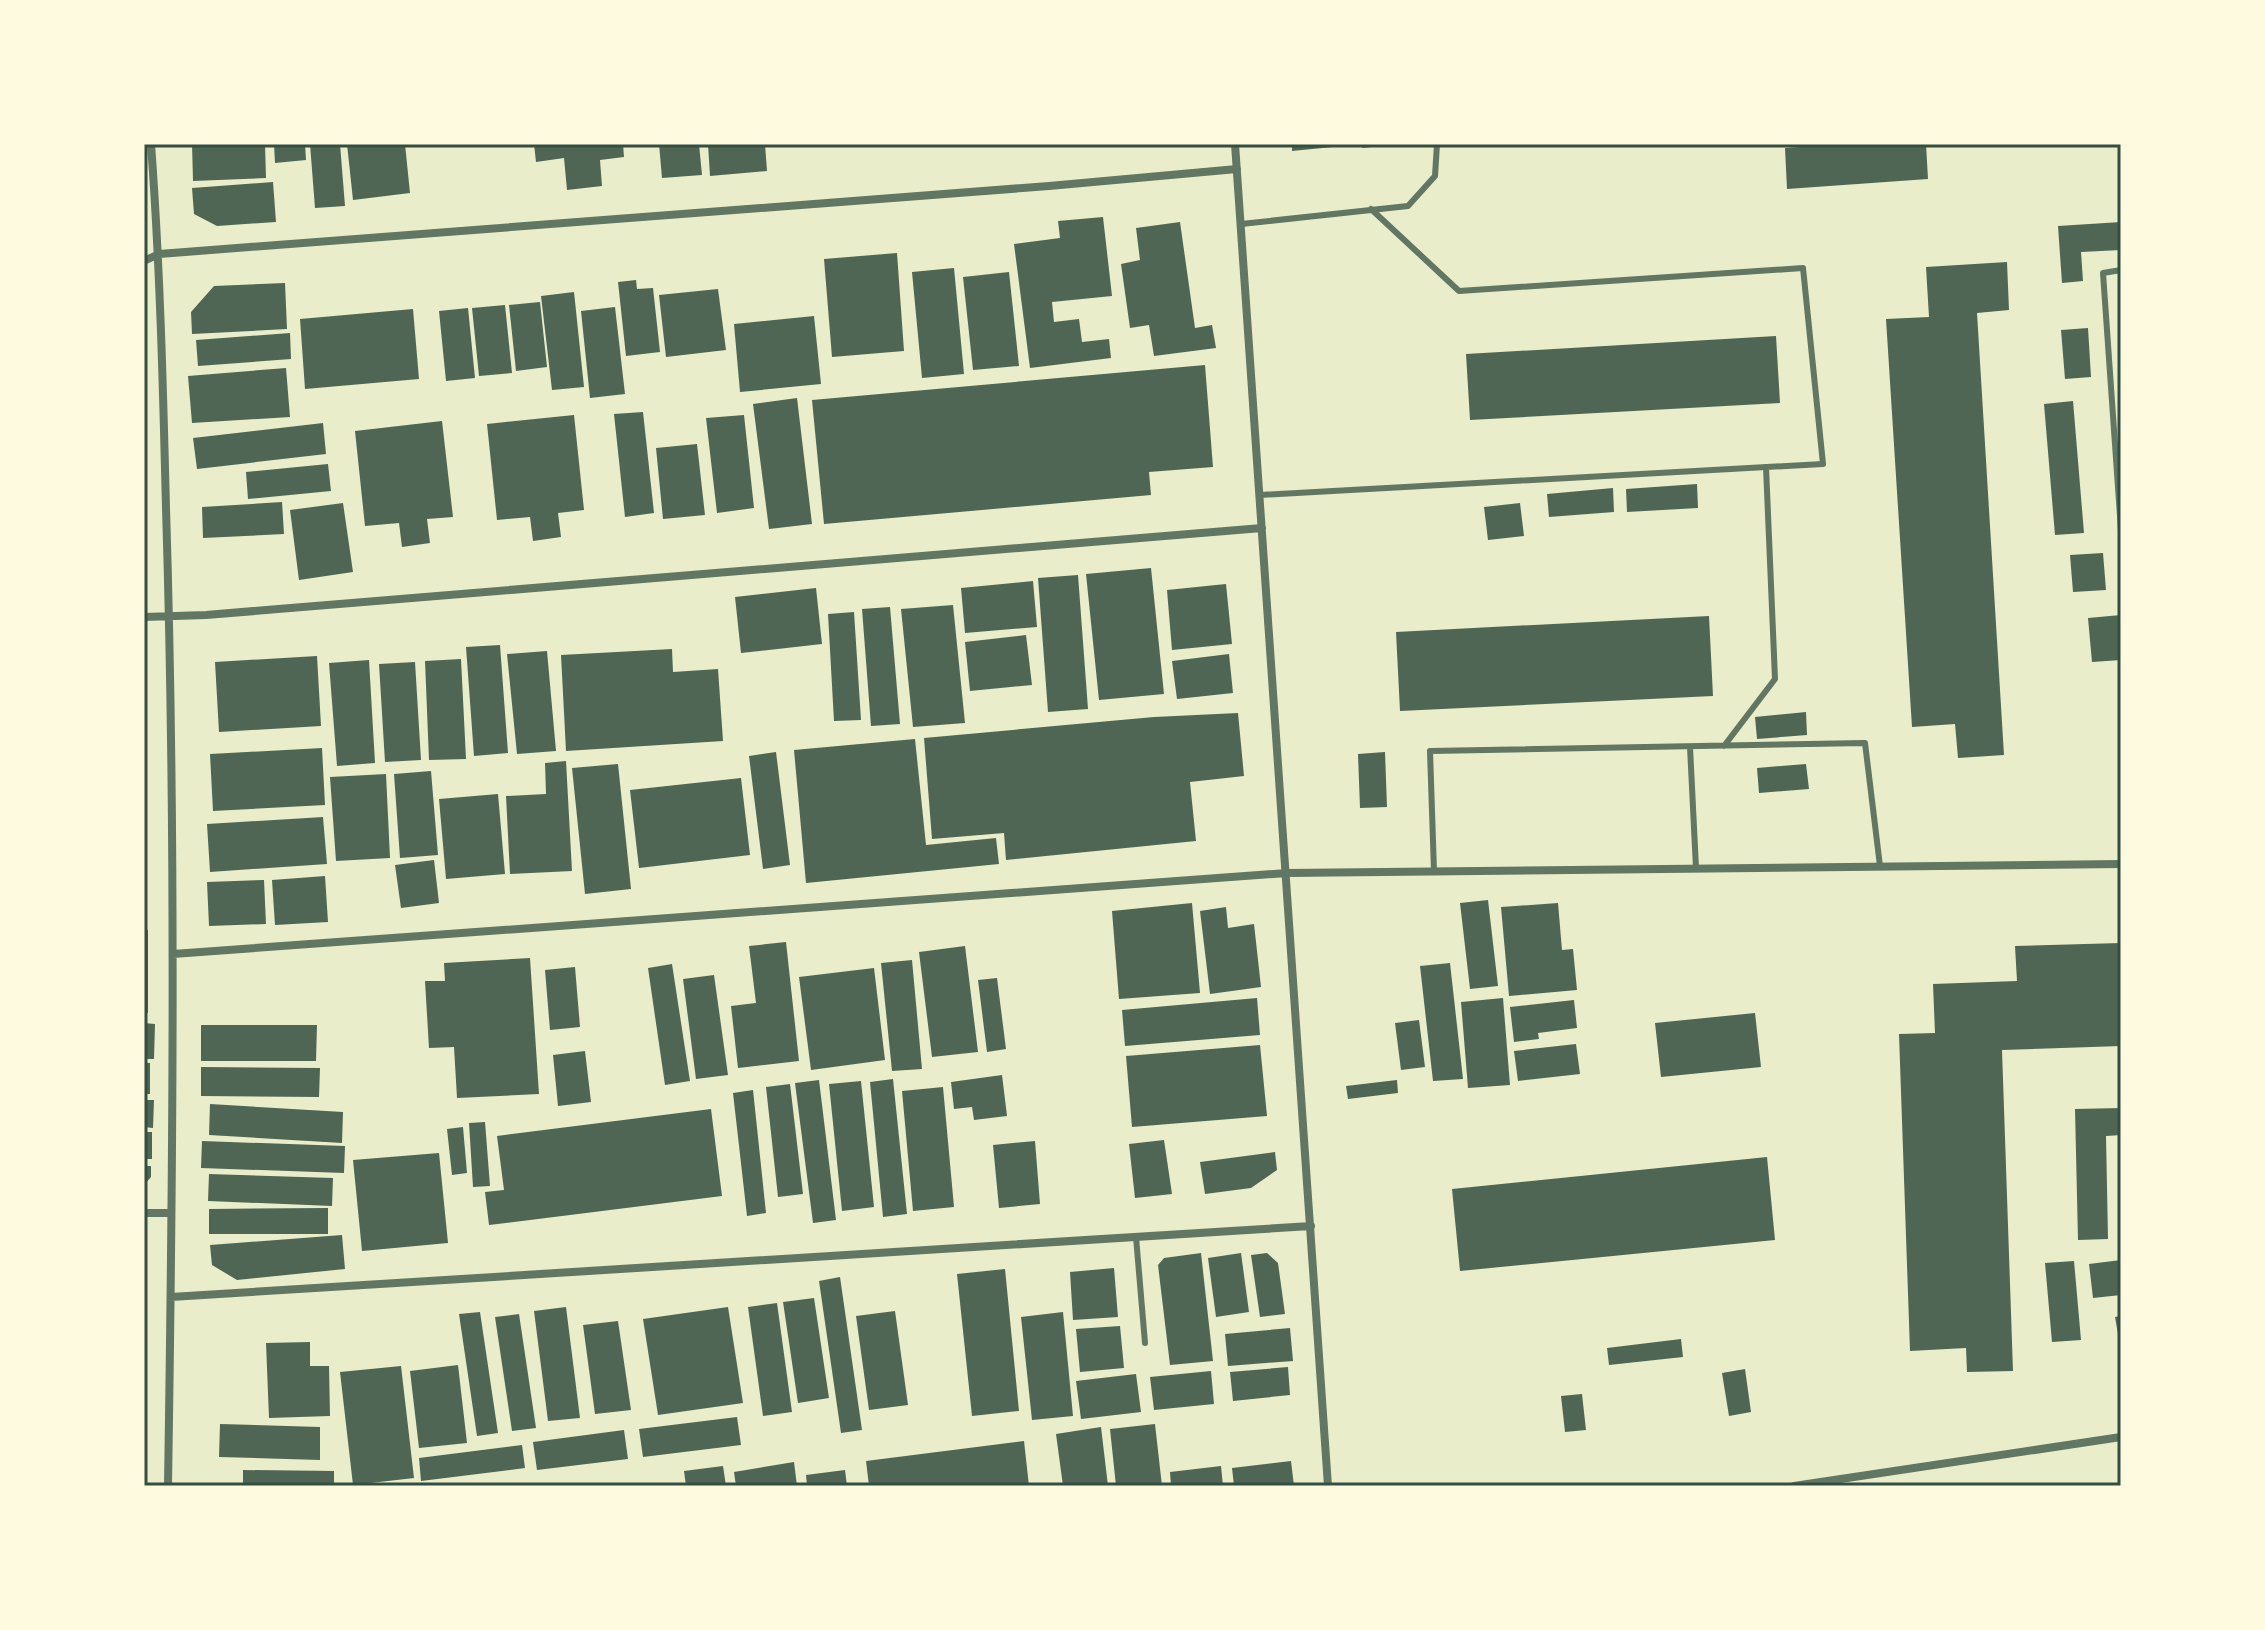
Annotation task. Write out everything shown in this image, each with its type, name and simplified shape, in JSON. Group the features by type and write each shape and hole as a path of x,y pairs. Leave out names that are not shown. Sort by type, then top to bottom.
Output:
{"street":[{"path":"151,144 159,254 169,617 173,954 168,1486"},
{"path":"1235,144 1328,1486"},
{"path":"144,261 159,254 1237,169"},
{"path":"144,617 1262,528"},
{"path":"173,954 1287,873 2121,864"},
{"path":"144,1213 170,1213"},
{"path":"171,1297 1311,1226"},
{"path":"1794,1486 2121,1437"}],"lane":[{"path":"1241,224 1408,206 1435,176 1437,144"},
{"path":"1260,495 1823,464 1803,268 1459,291 1371,209"},
{"path":"2121,270 2103,273 2121,530"},
{"path":"1724,746 1775,679 1766,467"},
{"path":"1434,871 1430,751 1865,743 1880,866"},
{"path":"1690,747 1696,868"},
{"path":"1136,1237 1145,1343"}],"building":[{"path":"192,144 265,144 266,178 193,181"},
{"path":"274,144 305,144 306,160 275,163"},
{"path":"310,144 340,144 345,206 315,208"},
{"path":"347,144 405,144 410,193 353,200"},
{"path":"534,144 623,144 624,157 600,160 602,186 567,190 564,158 536,162"},
{"path":"659,144 699,144 702,175 662,178"},
{"path":"708,144 765,144 767,171 710,176"},
{"path":"1292,144 1343,144 1343,146 1292,151"},
{"path":"1362,144 1381,144 1381,146 1362,148"},
{"path":"1926,144 1928,179 1787,189 1785,148"},
{"path":"273,182 276,222 217,226 194,214 192,188"},
{"path":"1103,217 1112,296 1052,302 1054,322 1079,319 1082,342 1109,339 1111,358 1030,368 1014,244 1060,238 1058,221"},
{"path":"1180,222 1195,328 1212,325 1216,348 1154,356 1149,325 1130,328 1121,264 1140,260 1136,228"},
{"path":"2121,222 2121,250 2081,252 2083,281 2062,283 2058,226"},
{"path":"897,253 904,351 832,357 824,259"},
{"path":"2007,262 2009,310 1977,313 2004,755 1958,758 1955,724 1912,727 1886,319 1929,317 1926,267"},
{"path":"954,268 964,374 922,378 912,272"},
{"path":"1009,272 1019,366 973,370 963,277"},
{"path":"636,280 637,289 653,288 660,352 626,356 618,282"},
{"path":"285,283 287,329 192,334 191,312 214,286"},
{"path":"718,289 726,350 666,357 659,295"},
{"path":"574,292 584,387 552,390 541,296"},
{"path":"540,302 547,367 516,371 509,305"},
{"path":"505,305 512,373 479,376 472,308"},
{"path":"615,307 625,394 590,398 581,311"},
{"path":"468,308 475,378 446,381 439,311"},
{"path":"413,309 419,379 305,389 300,319"},
{"path":"814,316 821,384 740,392 734,324"},
{"path":"2088,328 2091,377 2065,379 2061,330"},
{"path":"290,333 291,359 198,366 196,340"},
{"path":"1776,336 1780,403 1470,420 1466,354"},
{"path":"1205,365 1213,467 1149,472 1151,495 824,524 812,400"},
{"path":"286,368 290,417 192,423 188,376"},
{"path":"797,398 812,524 769,529 753,404"},
{"path":"2073,401 2084,533 2055,535 2044,404"},
{"path":"643,412 654,513 625,517 614,414"},
{"path":"574,415 584,510 558,513 561,537 533,541 530,517 497,520 487,424"},
{"path":"744,415 754,508 717,513 706,418"},
{"path":"442,421 453,517 427,519 430,543 402,547 399,523 365,526 355,431"},
{"path":"323,423 326,454 197,469 193,438"},
{"path":"697,444 705,515 663,519 656,448"},
{"path":"328,464 331,491 248,499 246,472"},
{"path":"1697,484 1698,508 1627,512 1626,489"},
{"path":"1613,488 1614,512 1549,517 1547,494"},
{"path":"282,502 284,534 203,538 202,507"},
{"path":"343,503 353,572 299,580 290,510"},
{"path":"1520,503 1524,536 1488,540 1484,507"},
{"path":"2103,553 2106,590 2073,592 2070,555"},
{"path":"1151,568 1164,694 1099,700 1086,574"},
{"path":"1078,575 1088,709 1048,712 1038,578"},
{"path":"1033,581 1037,627 965,633 961,588"},
{"path":"1226,584 1232,644 1172,650 1167,590"},
{"path":"816,588 822,644 741,653 735,597"},
{"path":"953,605 965,723 913,727 901,609"},
{"path":"890,607 900,724 871,726 862,609"},
{"path":"854,612 861,720 834,721 828,614"},
{"path":"2121,615 2121,660 2092,662 2088,618"},
{"path":"1709,616 1713,696 1400,711 1396,632"},
{"path":"1026,635 1032,685 970,691 965,642"},
{"path":"500,645 508,753 474,756 466,647"},
{"path":"672,649 673,672 718,669 723,741 566,751 561,655"},
{"path":"547,651 556,751 517,754 507,654"},
{"path":"1229,654 1233,693 1177,699 1172,661"},
{"path":"317,656 321,726 219,732 215,662"},
{"path":"461,659 466,759 429,760 425,661"},
{"path":"369,660 375,763 337,766 329,663"},
{"path":"415,662 421,760 385,762 379,664"},
{"path":"1806,712 1807,735 1757,739 1755,717"},
{"path":"1238,713 1244,776 1190,782 1196,841 1006,860 1004,833 932,839 924,738 1154,717"},
{"path":"915,739 926,845 996,838 999,864 806,883 794,750"},
{"path":"322,748 325,805 213,811 210,754"},
{"path":"776,752 790,865 763,869 749,756"},
{"path":"1385,752 1387,807 1360,808 1358,754"},
{"path":"566,761 572,871 510,874 506,796 546,794 545,763"},
{"path":"618,764 631,889 585,894 572,768"},
{"path":"1806,764 1809,789 1759,793 1757,768"},
{"path":"431,771 438,855 400,858 394,774"},
{"path":"386,774 390,858 336,861 330,777"},
{"path":"741,778 750,855 639,868 630,790"},
{"path":"498,794 505,874 446,879 439,799"},
{"path":"323,817 327,864 210,872 207,824"},
{"path":"434,860 439,903 401,908 395,865"},
{"path":"325,876 328,922 275,925 272,880"},
{"path":"264,880 266,924 209,926 207,882"},
{"path":"1488,900 1498,986 1470,989 1460,903"},
{"path":"1192,903 1200,993 1119,999 1112,911"},
{"path":"1558,903 1562,950 1573,949 1577,990 1509,996 1501,907"},
{"path":"1226,907 1228,928 1254,924 1261,987 1210,994 1200,911"},
{"path":"144,930 148,930 148,1013 144,1013"},
{"path":"786,942 799,1061 738,1068 731,1006 756,1003 749,946"},
{"path":"2121,943 2121,1046 2002,1050 2013,1371 1967,1372 1966,1348 1910,1351 1899,1034 1935,1033 1933,984 2017,981 2015,946"},
{"path":"965,946 978,1052 932,1057 919,952"},
{"path":"530,958 539,1094 457,1098 454,1047 429,1048 425,981 445,981 444,963"},
{"path":"912,960 922,1069 892,1071 881,963"},
{"path":"1450,963 1463,1079 1433,1081 1420,966"},
{"path":"672,964 690,1081 665,1085 648,968"},
{"path":"575,967 580,1027 550,1030 545,970"},
{"path":"874,968 885,1060 811,1070 799,977"},
{"path":"714,975 728,1075 696,1079 683,979"},
{"path":"997,978 1006,1049 987,1052 978,980"},
{"path":"1257,998 1260,1035 1125,1046 1122,1010"},
{"path":"1503,998 1510,1085 1468,1088 1461,1002"},
{"path":"1574,1000 1577,1028 1538,1033 1539,1039 1514,1042 1510,1007"},
{"path":"1755,1013 1761,1067 1661,1077 1655,1023"},
{"path":"1419,1020 1425,1067 1401,1070 1395,1023"},
{"path":"144,1023 155,1024 154,1059 144,1059"},
{"path":"201,1025 317,1025 316,1061 201,1061"},
{"path":"1576,1044 1580,1074 1518,1081 1514,1051"},
{"path":"1260,1045 1267,1116 1132,1127 1126,1056"},
{"path":"585,1051 591,1102 558,1106 553,1055"},
{"path":"144,1063 150,1063 150,1094 144,1094"},
{"path":"201,1067 320,1068 319,1097 201,1096"},
{"path":"1002,1075 1007,1116 974,1120 972,1107 954,1109 951,1082"},
{"path":"893,1079 907,1214 883,1217 870,1082"},
{"path":"819,1080 836,1220 813,1223 795,1083"},
{"path":"1397,1080 1398,1093 1348,1099 1346,1086"},
{"path":"861,1081 874,1207 842,1211 829,1084"},
{"path":"790,1084 803,1194 778,1197 766,1087"},
{"path":"943,1087 954,1207 913,1211 902,1091"},
{"path":"753,1090 766,1213 747,1216 733,1093"},
{"path":"144,1100 154,1100 153,1128 144,1127"},
{"path":"210,1104 343,1112 342,1143 209,1135"},
{"path":"2121,1108 2121,1135 2106,1136 2108,1239 2078,1240 2075,1109"},
{"path":"711,1109 722,1196 489,1225 485,1192 504,1190 497,1136"},
{"path":"485,1122 490,1186 473,1187 469,1123"},
{"path":"463,1127 467,1173 452,1175 447,1129"},
{"path":"144,1132 152,1132 152,1159 144,1159"},
{"path":"1164,1140 1172,1194 1135,1198 1129,1144"},
{"path":"202,1141 345,1146 344,1173 201,1168"},
{"path":"1035,1141 1040,1204 999,1208 993,1145"},
{"path":"1275,1152 1277,1170 1251,1188 1205,1194 1200,1162"},
{"path":"439,1153 448,1243 362,1251 353,1160"},
{"path":"1767,1157 1775,1240 1460,1271 1452,1189"},
{"path":"144,1166 151,1166 151,1177 144,1185"},
{"path":"209,1174 333,1178 332,1206 208,1201"},
{"path":"328,1208 328,1234 209,1234 209,1209"},
{"path":"342,1235 345,1269 237,1280 212,1265 210,1245"},
{"path":"1201,1253 1213,1361 1170,1365 1158,1265 1164,1258"},
{"path":"1241,1253 1249,1312 1216,1317 1208,1258"},
{"path":"1267,1253 1278,1263 1285,1314 1260,1317 1251,1255"},
{"path":"2121,1260 2121,1295 2093,1298 2089,1264"},
{"path":"2074,1261 2081,1340 2052,1342 2045,1263"},
{"path":"1114,1268 1118,1317 1073,1320 1070,1272"},
{"path":"1005,1269 1019,1411 972,1416 957,1274"},
{"path":"840,1277 862,1430 841,1433 819,1281"},
{"path":"814,1298 829,1398 798,1403 783,1302"},
{"path":"777,1303 792,1412 763,1416 748,1307"},
{"path":"566,1307 580,1418 548,1421 534,1311"},
{"path":"728,1307 743,1403 658,1415 643,1319"},
{"path":"895,1311 908,1405 869,1410 856,1316"},
{"path":"480,1312 498,1433 477,1436 459,1314"},
{"path":"1063,1312 1073,1416 1032,1420 1021,1317"},
{"path":"519,1314 536,1428 512,1431 495,1317"},
{"path":"2121,1316 2121,1334 2118,1334 2115,1317"},
{"path":"618,1321 631,1410 595,1414 583,1325"},
{"path":"1120,1326 1124,1368 1080,1372 1076,1329"},
{"path":"1290,1328 1293,1361 1228,1366 1225,1334"},
{"path":"1681,1339 1683,1357 1609,1365 1607,1348"},
{"path":"310,1342 310,1366 329,1366 330,1416 269,1418 266,1343"},
{"path":"458,1365 467,1443 419,1448 410,1371"},
{"path":"401,1366 414,1478 353,1485 340,1372"},
{"path":"1288,1367 1290,1395 1233,1401 1230,1372"},
{"path":"1745,1369 1751,1412 1729,1416 1722,1373"},
{"path":"1211,1371 1214,1404 1154,1410 1150,1377"},
{"path":"1136,1374 1141,1412 1081,1419 1076,1381"},
{"path":"1582,1394 1586,1430 1565,1432 1561,1396"},
{"path":"737,1417 741,1445 643,1457 639,1429"},
{"path":"220,1424 320,1427 320,1460 219,1457"},
{"path":"1155,1424 1162,1486 1116,1486 1110,1429"},
{"path":"1101,1427 1108,1486 1063,1486 1056,1434"},
{"path":"624,1430 628,1459 537,1470 533,1442"},
{"path":"1024,1441 1029,1486 869,1486 866,1461"},
{"path":"522,1445 525,1468 421,1481 419,1458"},
{"path":"1291,1461 1294,1486 1234,1486 1232,1468"},
{"path":"794,1462 797,1486 736,1486 734,1472"},
{"path":"723,1466 726,1486 686,1486 684,1471"},
{"path":"1221,1466 1223,1486 1171,1486 1170,1472"},
{"path":"243,1470 334,1471 334,1486 243,1486"},
{"path":"845,1470 847,1486 807,1486 806,1475"}]}
